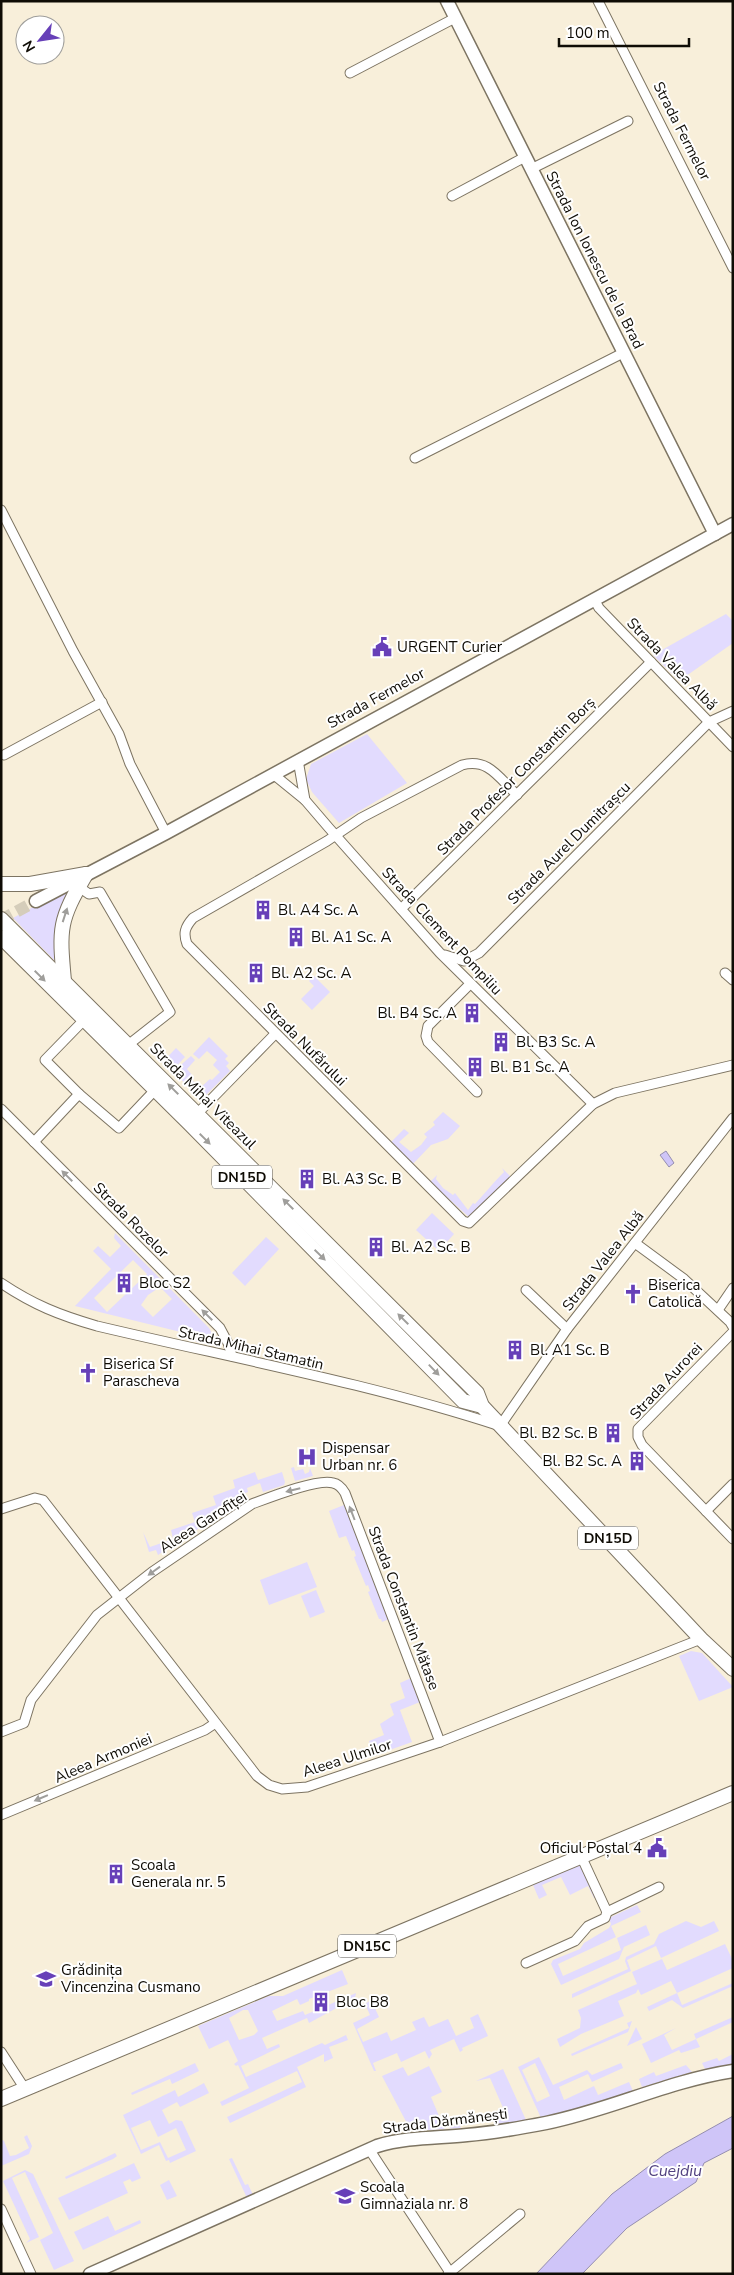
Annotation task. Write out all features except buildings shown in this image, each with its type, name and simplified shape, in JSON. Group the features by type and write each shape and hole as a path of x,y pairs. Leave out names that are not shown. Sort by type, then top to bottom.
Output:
{"main road":[{"path":"1,884 30,884 86,874"},
{"path":"64,981 60,932 64,916 86,874"},
{"name":"Strada Mihai Viteazul","path":"1,918 64,981 100,1027 155,1090 193,1118 477,1394 482,1406 500,1426 701,1639 733,1669"},
{"name":"Strada Mihai Viteazul","path":"1,937 84,1020 100,1027 128,1045 193,1118 460,1406"},
{"path":"460,1406 482,1406"},
{"name":"DN15C","path":"1,2099 733,1793"}],"street":[{"name":"Strada Ion Ionescu de la Brad","path":"447,1 715,534"},
{"name":"Strada Fermelor","path":"600,5 733,268"},
{"path":"350,73 455,18"},
{"path":"452,196 628,121"},
{"path":"416,458 623,353"},
{"path":"1,510 73,651 119,734 130,764 166,833"},
{"name":"Strada Fermelor","path":"36,901 166,833 733,524"},
{"name":"Strada Valea Albă","path":"594,599 599,608 733,747"},
{"name":"Strada Profesor Constantin Borș","path":"401,909 651,662"},
{"path":"4,755 102,702"},
{"path":"709,722 733,711"},
{"name":"Strada Aurel Dumitrașcu","path":"440,953 464,961 479,953 709,722"},
{"path":"298,760 305,800"},
{"name":"Strada Nufărului","path":"517,795 485,765 473,763 462,766 361,818 327,841 193,918 185,930 184,935 187,944 379,1139 463,1221 469,1223 594,1104 615,1093 733,1064"},
{"name":"Strada Clement Pompiliu","path":"273,774 305,800 440,953 470,984 594,1104"},
{"path":"79,887 90,894 100,892 170,1012 128,1045"},
{"path":"725,973 733,980"},
{"path":"470,984 428,1026 426,1036 428,1042 477,1092"},
{"path":"84,1020 45,1060 78,1094 119,1128 155,1090"},
{"path":"193,1118 275,1034"},
{"path":"34,1142 78,1094"},
{"name":"Strada Rozelor","path":"1,1109 220,1328 232,1356"},
{"name":"Strada Valea Albă","path":"500,1426 567,1329 733,1118"},
{"path":"635,1243 684,1279 718,1310 733,1327"},
{"name":"Strada Mihai Stamatin","path":"1,1282 29,1302 60,1315 97,1326 460,1406 500,1426"},
{"path":"718,1310 733,1288"},
{"path":"526,1290 567,1329"},
{"name":"Strada Aurorei","path":"733,1332 638,1429 638,1437 642,1445 733,1539"},
{"name":"Aleea Garofiței","path":"1,1732 24,1723 31,1700 89,1623 118,1598 252,1504 275,1495 327,1482 340,1486"},
{"path":"706,1511 733,1484"},
{"name":"Strada Constantin Mătase","path":"340,1486 346,1496 440,1742"},
{"name":"Aleea Ulmilor","path":"1,1509 35,1498 43,1500 55,1512 118,1598 256,1776 269,1785 282,1789 307,1787 440,1742 701,1639"},
{"name":"Aleea Armoniei","path":"1,1815 205,1730 214,1724"},
{"path":"581,1856 607,1912"},
{"path":"526,1963 575,1941 588,1926 604,1918 607,1912 660,1886"},
{"path":"1,2052 25,2089"},
{"name":"Strada Dărmănești","path":"90,2274 162,2244 369,2149 393,2142 484,2133 552,2122 588,2113 677,2082 733,2072"},
{"path":"369,2149 450,2273 520,2214"},
{"path":"1,2210 30,2274"}],"shaded area":[{"path":"726,614 733,621 733,643 679,681 653,655"},
{"path":"367,734 407,783 339,823 312,792 306,779 311,764"},
{"path":"68,888 70,889 56,962 13,918"},
{"path":"314,976 330,992 312,1010 301,999 314,986 309,981"},
{"path":"209,1037 228,1056 225,1059 229,1063 226,1066 230,1071 202,1099 173,1072 191,1056 195,1060 187,1069 192,1075 190,1078 200,1088 210,1079 212,1080 220,1072 213,1065 217,1060 207,1051 199,1059 193,1054"},
{"path":"176,1048 185,1057 171,1072 162,1063"},
{"path":"443,1112 460,1126 448,1139 431,1145 412,1165 390,1143 404,1129 409,1133 399,1142 411,1152 421,1145 427,1137 424,1134 435,1125 433,1122"},
{"path":"502,1168 511,1177 473,1216 469,1217 430,1182 437,1175 436,1179 443,1188 453,1195 455,1193 468,1210 504,1172"},
{"path":"432,1213 454,1234 439,1251 416,1230"},
{"path":"115,1233 209,1328 213,1335 208,1344 196,1342 197,1336 75,1306 111,1269 93,1251 98,1246 110,1257 121,1246 114,1238","holes":["133,1260 147,1274 107,1312 94,1298","160,1287 172,1299 153,1317 141,1305 148,1295"]},
{"path":"266,1237 279,1249 245,1286 232,1273"},
{"path":"294,1467 295,1471 303,1469 305,1474 309,1472 310,1468 313,1476 295,1481 291,1468"},
{"path":"255,1472 258,1480 282,1472 284,1485 263,1492 260,1483 247,1488 248,1492 228,1500 228,1503 218,1507 221,1514 187,1536 187,1542 184,1538 158,1555 156,1550 149,1552 143,1532 150,1547 173,1539 171,1530 195,1522 192,1513 216,1505 213,1496 235,1488 233,1480"},
{"path":"344,1505 389,1619 382,1622 368,1592 370,1591 368,1585 366,1586 354,1557 356,1556 354,1550 352,1551 346,1536 339,1538 329,1511"},
{"path":"307,1562 317,1587 269,1605 260,1580"},
{"path":"316,1590 325,1612 310,1618 301,1596"},
{"path":"691,1651 702,1653 733,1687 699,1701 679,1656"},
{"path":"411,1678 420,1702 400,1710 412,1742 370,1757 367,1750 371,1747 369,1741 384,1735 380,1724 394,1715 390,1704 405,1698 400,1683"},
{"path":"581,1864 596,1897 594,1898 588,1886 570,1895 561,1877 542,1885 547,1895 539,1899 533,1885"},
{"path":"637,1905 641,1912 611,1926 616,1937 558,1964 563,1976 621,1950 617,1938 646,1925 650,1935 624,1947 619,1959 561,1985 551,1964 553,1960 580,1949 584,1943 609,1928 611,1924 609,1918"},
{"path":"686,1921 701,1927 714,1921 719,1931 661,1958 656,1946 627,1960 631,1971 572,1998 572,1994 628,1969 625,1961 626,1957 654,1944 659,1934"},
{"path":"725,1944 733,1961 733,1968 677,1993 671,1981 641,1995 638,1989 636,1993 618,2001 624,2016 581,2034 560,2047 557,2039 580,2028 581,2018 578,2010 637,1984 632,1972 662,1959 667,1970"},
{"path":"342,1970 348,1984 309,1999 309,2001 300,2005 297,1999 272,2011 277,2021 303,2011 305,2015 356,1993 355,1998 309,2023 307,2018 262,2038 267,2049 279,2044 280,2047 241,2066 246,2077 322,2043 325,2045 346,2035 348,2040 329,2047 333,2058 324,2062 324,2054 297,2067 306,2087 230,2123 227,2117 302,2082 297,2071 222,2106 220,2102 249,2088 238,2065 234,2064 238,2061 228,2040 209,2049 198,2026 269,1996 283,1996","holes":["243,2010 248,2010 258,2031 254,2035 239,2040 229,2018"]},
{"path":"733,1983 733,1986 683,2008 672,2000 649,2011 647,2007 677,1993 682,2005"},
{"path":"371,2000 379,2017 357,2029 363,2042 387,2032 391,2041 416,2030 412,2022 424,2017 429,2027 448,2019 456,2036 474,2028 470,2018 478,2014 488,2036 462,2048 463,2050 460,2052 454,2039 430,2050 432,2054 429,2059 425,2051 401,2062 397,2053 373,2063 376,2071 374,2071 353,2023 370,2015 365,2004"},
{"path":"733,2017 733,2022 696,2039 694,2034"},
{"path":"632,2021 628,2032 572,2056 571,2054 629,2028 627,2023"},
{"path":"636,2027 642,2039 627,2046"},
{"path":"676,2028 664,2035 672,2050 696,2039 700,2047 681,2053 679,2050 651,2063 642,2044"},
{"path":"733,2054 733,2064 705,2069 702,2063 717,2058 719,2061"},
{"path":"539,2057 553,2085 587,2070 592,2075 621,2063 623,2068 592,2082 588,2074 559,2087 564,2100 594,2086 598,2095 629,2082 633,2091 586,2107 541,2118 518,2067","holes":["535,2063 550,2096 537,2102 522,2070"]},
{"path":"195,2063 199,2071 172,2084 170,2079 132,2095 131,2093"},
{"path":"686,2065 692,2072 642,2087 639,2079 654,2072 656,2076"},
{"path":"429,2066 442,2092 431,2097 445,2129 411,2131 382,2076 403,2067 408,2076"},
{"path":"503,2069 526,2120 496,2126 491,2116 504,2110 490,2078 476,2081"},
{"path":"204,2083 209,2093 180,2107 177,2102 162,2110 169,2124 176,2120 182,2121 196,2151 170,2163 169,2160 166,2161 159,2145 141,2154 123,2115 175,2090 178,2097","holes":["150,2120 158,2137 176,2128 186,2150 168,2158 160,2142 141,2150 131,2128"]},
{"path":"459,2124 461,2128 448,2129"},
{"path":"27,2135 32,2146 29,2154 1,2166 1,2139 4,2141 10,2156 29,2148 24,2137"},
{"path":"115,2153 117,2156 113,2159 66,2179 65,2177"},
{"path":"232,2158 245,2185 248,2184 253,2195 247,2198 229,2159"},
{"path":"134,2163 141,2178 132,2182 130,2179 123,2182 128,2193 69,2220 58,2198"},
{"path":"25,2170 33,2174 74,2261 54,2270 40,2240 53,2233 25,2172 12,2178 39,2237 26,2243 30,2239 3,2181"},
{"path":"169,2180 177,2196 167,2200 160,2185"},
{"path":"108,2216 115,2231 140,2220 141,2223 83,2250 74,2232"}],"water":[{"path":"666,1151 674,1163 669,1167 660,1155"},
{"name":"Cuejdiu","path":"733,2116 733,2148 704,2163 696,2182 627,2228 582,2274 536,2274 612,2194 665,2154"}],"tunnel":[{"path":"1,920 36,901"}],"place":[{"name":"URGENT Curier","path":"382,647"},
{"name":"Bl. A4 Sc. A","path":"263,910"},
{"name":"Bl. A1 Sc. A","path":"296,937"},
{"name":"Bl. A2 Sc. A","path":"256,973"},
{"name":"Bl. B4 Sc. A","path":"472,1013"},
{"name":"Bl. B3 Sc. A","path":"501,1042"},
{"name":"Bl. B1 Sc. A","path":"475,1067"},
{"name":"Bl. A3 Sc. B","path":"307,1179"},
{"name":"Bl. A2 Sc. B","path":"376,1247"},
{"name":"Bloc S2","path":"124,1283"},
{"name":"Biserica Catolică","path":"633,1294"},
{"name":"Bl. A1 Sc. B","path":"515,1350"},
{"name":"Biserica Sf Parascheva","path":"88,1373"},
{"name":"Bl. B2 Sc. B","path":"613,1433"},
{"name":"Dispensar Urban nr. 6","path":"307,1457"},
{"name":"Bl. B2 Sc. A","path":"637,1461"},
{"name":"Oficiul Poștal 4","path":"657,1848"},
{"name":"Scoala Generala nr. 5","path":"116,1874"},
{"name":"Grădinița Vincenzina Cusmano","path":"46,1979"},
{"name":"Bloc B8","path":"321,2002"},
{"name":"Scoala Gimnaziala nr. 8","path":"345,2196"}]}
